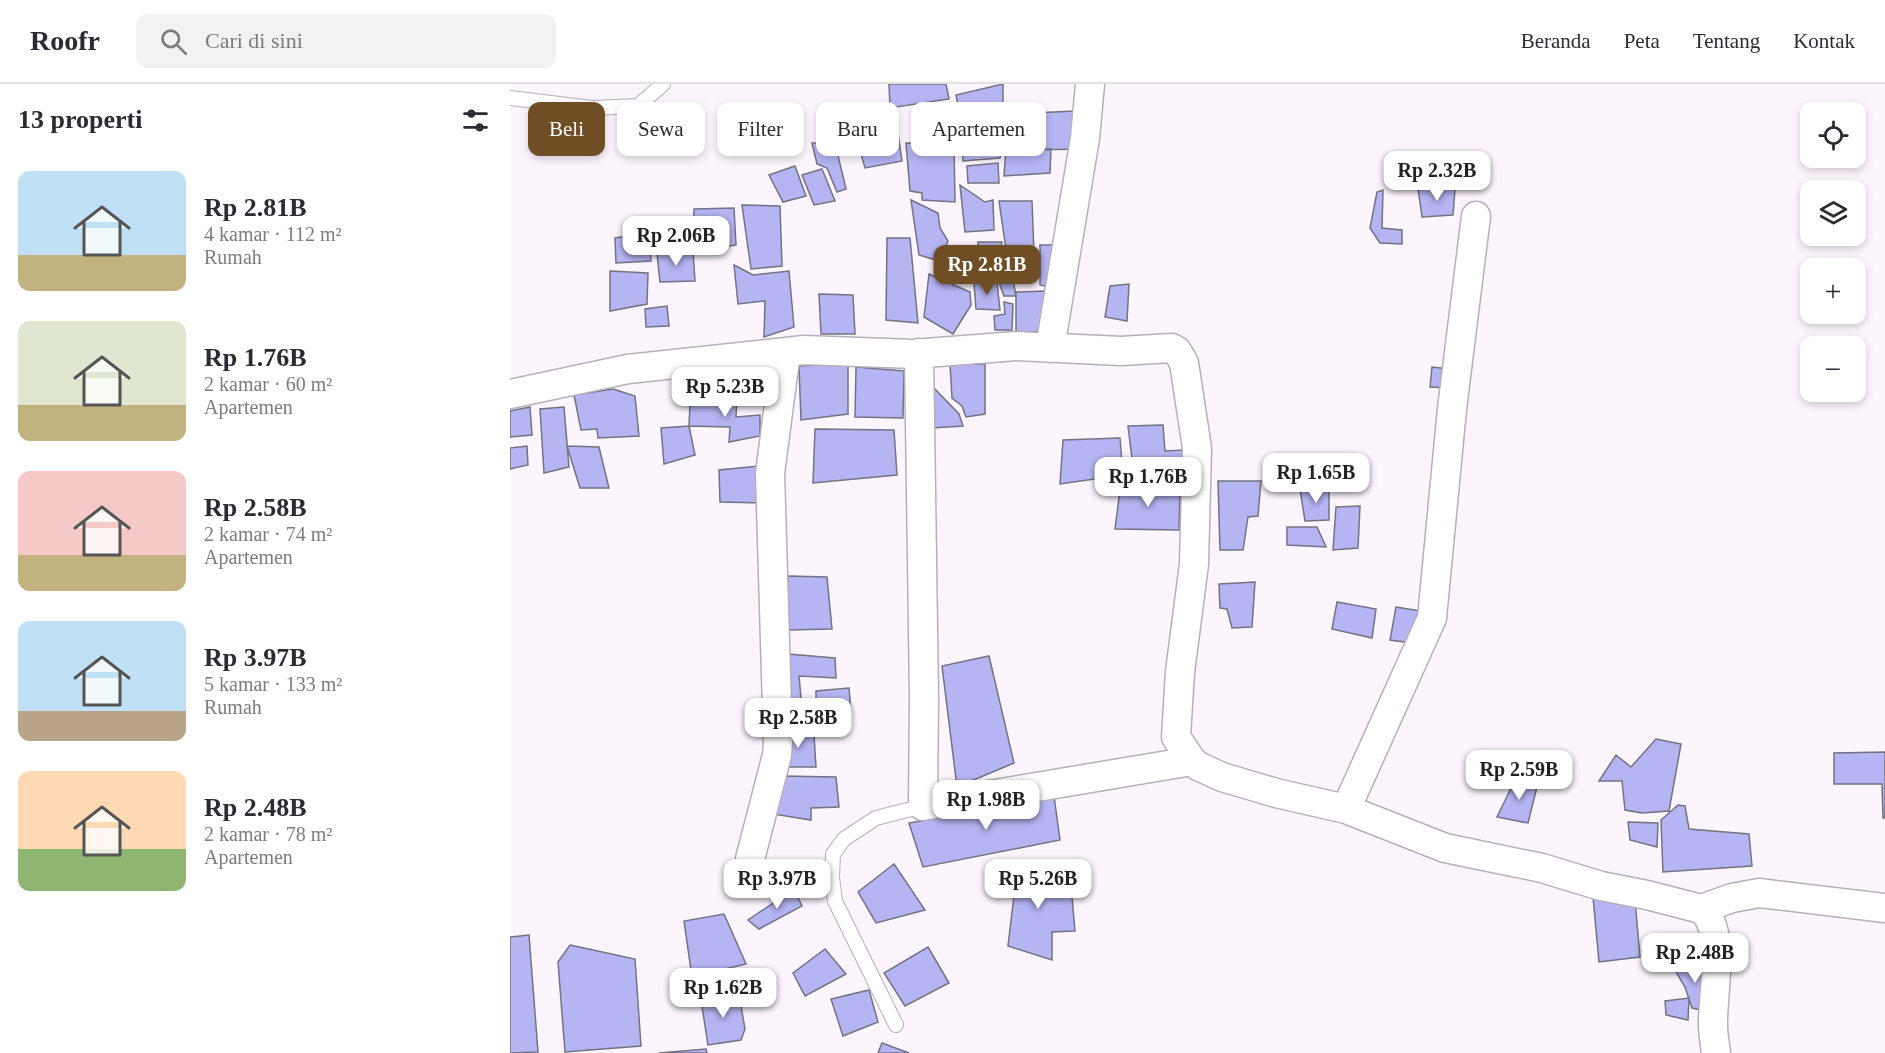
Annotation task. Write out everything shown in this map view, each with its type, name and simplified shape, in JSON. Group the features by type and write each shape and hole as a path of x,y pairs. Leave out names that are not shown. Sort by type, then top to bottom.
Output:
{"street":[{"path":"1050,348 1085,138 1090,84"},
{"path":"1346,809 1432,618 1452,409 1476,216"},
{"path":"510,393 628,369 804,350 919,353 1016,346 1121,351 1172,348 1177,351 1184,363 1197,448 1194,564 1180,672 1176,737 1192,761 1222,777 1276,793 1346,809 1445,848 1542,868 1601,886 1701,909 1708,915 1714,932 1716,955 1713,1026 1716,1053"},
{"path":"750,859 777,755 778,742 779,712 770,472 786,352"},
{"path":"919,353 924,698 923,806 1192,761"},
{"path":"1701,909 1732,898 1759,892 1885,908"}],"lane":[{"path":"510,98 592,108 638,106 663,84"},
{"path":"896,1024 835,901 832,877 833,855 844,839 876,818 923,806"}],"building":[{"path":"889,84 946,84 949,99 911,102 911,105 899,107 899,102 890,102"},
{"path":"1003,84 1003,102 957,102 956,95"},
{"path":"1075,111 1077,149 1046,150 1046,112"},
{"path":"899,141 902,161 865,168 862,156 899,156"},
{"path":"812,143 816,143 816,156 838,156 846,189 837,192 827,168 817,164"},
{"path":"906,143 911,143 911,156 954,156 955,202 922,200 922,193 910,191"},
{"path":"1046,149 1051,149 1050,173 1004,176 1005,156 1046,156"},
{"path":"963,156 1001,156 1000,158 963,161"},
{"path":"998,163 999,183 968,183 967,166"},
{"path":"795,166 806,196 783,202 769,175"},
{"path":"1413,167 1451,170 1449,183 1415,183"},
{"path":"822,169 835,201 814,205 802,175"},
{"path":"960,185 985,202 993,200 994,230 965,232"},
{"path":"1418,188 1455,189 1453,215 1422,217"},
{"path":"1383,190 1382,228 1402,230 1402,244 1380,243 1370,228 1377,192"},
{"path":"911,200 938,213 940,228 948,241 939,261 919,255"},
{"path":"999,201 1032,201 1034,254 1007,256"},
{"path":"742,205 780,206 782,266 751,269"},
{"path":"734,208 736,245 693,251 694,209"},
{"path":"649,233 651,261 616,263 615,238"},
{"path":"887,238 910,238 918,323 886,320"},
{"path":"978,242 1002,242 995,272 975,272"},
{"path":"1040,245 1057,245 1054,288 1040,285"},
{"path":"951,246 957,247 954,269 944,265"},
{"path":"972,250 969,272 957,269 959,251"},
{"path":"693,251 695,281 660,282 657,254"},
{"path":"734,265 753,275 789,271 794,327 764,337 765,301 738,304"},
{"path":"610,271 648,273 647,304 610,311"},
{"path":"995,272 1012,274 1016,296 1004,296"},
{"path":"929,274 970,292 971,305 953,334 924,317"},
{"path":"974,283 997,283 1000,310 976,309"},
{"path":"1129,284 1127,321 1105,317 1110,286"},
{"path":"1047,291 1042,331 1016,334 1016,292"},
{"path":"819,294 853,295 855,334 821,334"},
{"path":"1004,302 1013,304 1012,330 995,330 994,316 1005,314"},
{"path":"667,306 669,326 646,327 645,309"},
{"path":"848,363 848,414 801,420 799,366"},
{"path":"950,364 985,364 985,414 966,417 962,406 952,398"},
{"path":"742,366 769,371 764,401 737,397"},
{"path":"856,367 904,371 903,418 855,417"},
{"path":"1432,367 1448,369 1448,388 1430,387"},
{"path":"933,387 959,414 963,426 932,428"},
{"path":"613,389 635,396 639,436 598,438 597,429 581,430 574,395"},
{"path":"737,397 736,417 760,415 760,436 729,442 730,427 689,426 690,403"},
{"path":"530,407 532,435 510,437 510,411"},
{"path":"564,407 569,467 544,473 540,409"},
{"path":"1163,425 1165,451 1184,450 1186,475 1134,475 1128,426"},
{"path":"689,426 695,455 664,464 661,428"},
{"path":"815,429 894,430 897,475 813,483"},
{"path":"1120,438 1123,475 1060,484 1063,440"},
{"path":"527,446 528,465 510,469 510,448"},
{"path":"567,446 599,447 609,488 580,488"},
{"path":"759,466 763,503 720,502 719,470"},
{"path":"1218,481 1261,481 1258,516 1248,517 1243,550 1220,550"},
{"path":"1121,482 1180,489 1179,530 1115,529"},
{"path":"1300,489 1329,489 1329,520 1305,521"},
{"path":"1360,506 1358,548 1333,550 1336,507"},
{"path":"1287,527 1317,527 1326,547 1287,545"},
{"path":"788,576 827,577 832,629 787,630"},
{"path":"1255,582 1252,627 1232,628 1227,609 1220,608 1219,584"},
{"path":"1337,602 1376,609 1372,638 1332,629"},
{"path":"1396,607 1421,611 1411,643 1390,640"},
{"path":"788,654 835,658 836,678 799,676 802,709 789,708"},
{"path":"989,656 1014,763 957,787 942,666"},
{"path":"849,688 851,712 816,712 816,691"},
{"path":"780,728 814,735 816,767 786,767"},
{"path":"1656,739 1681,744 1669,811 1642,813 1625,810 1622,781 1599,781 1616,755 1631,767"},
{"path":"1885,752 1885,818 1883,818 1882,784 1834,784 1834,753"},
{"path":"1518,774 1537,787 1528,823 1497,817"},
{"path":"784,776 836,777 839,807 811,808 811,820 773,814"},
{"path":"1054,796 1060,840 923,867 909,823"},
{"path":"1678,805 1685,806 1689,829 1749,834 1752,866 1663,872 1661,820"},
{"path":"1628,822 1658,823 1657,847 1630,840"},
{"path":"1018,862 1064,867 1045,894 1072,897 1075,931 1052,932 1052,960 1008,946"},
{"path":"894,864 925,910 876,923 858,892"},
{"path":"794,889 802,906 759,929 748,920"},
{"path":"1593,897 1635,900 1640,957 1599,962"},
{"path":"724,914 746,964 692,977 684,921"},
{"path":"529,935 538,1052 510,1053 510,937"},
{"path":"570,945 635,959 641,1046 565,1052 558,962"},
{"path":"928,947 949,983 905,1006 884,973"},
{"path":"825,949 846,974 805,996 793,973"},
{"path":"1672,965 1708,965 1706,1011 1692,1008 1685,987"},
{"path":"869,990 878,1022 843,1036 831,999"},
{"path":"739,994 745,1029 741,1040 708,1045 701,1000"},
{"path":"1689,998 1688,1020 1666,1015 1665,1001"},
{"path":"882,1043 909,1053 878,1053"},
{"path":"706,1049 707,1053 659,1053"}]}
